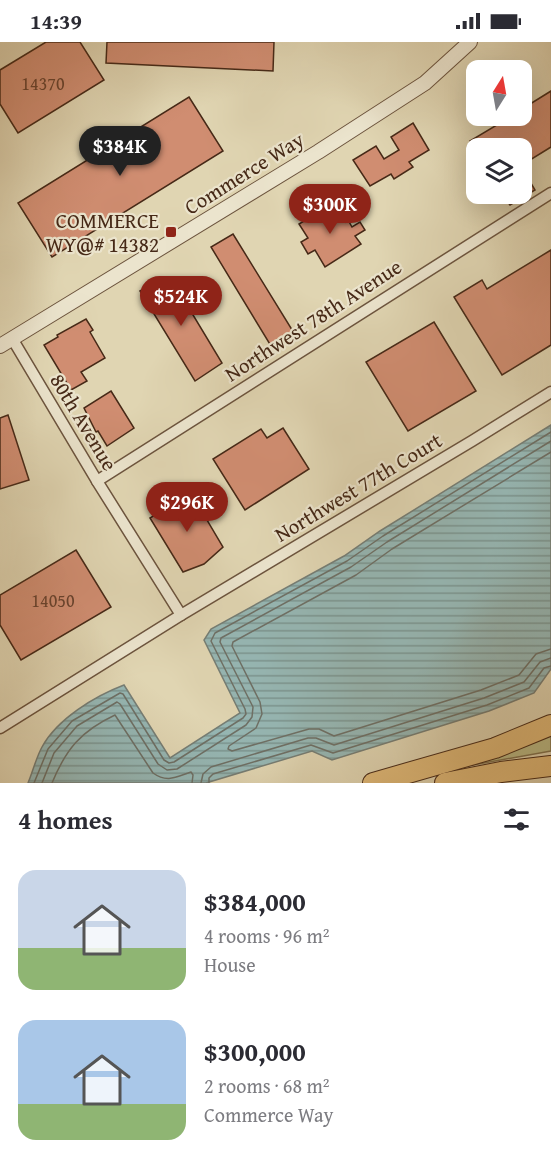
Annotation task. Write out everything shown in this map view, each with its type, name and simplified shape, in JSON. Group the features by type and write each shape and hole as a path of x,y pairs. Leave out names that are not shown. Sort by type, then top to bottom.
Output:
{"highway":[{"path":"373,783 495,748 551,725"},
{"path":"445,783 501,772 551,766"}],"street":[{"name":"Commerce Way","path":"6,343 318,152 424,83 470,42"},
{"name":"Northwest 78th Avenue","path":"97,482 551,193"},
{"name":"80th Avenue","path":"6,343 181,615"},
{"name":"Northwest 77th Court","path":"0,728 181,615 551,392"}],"green space":[{"path":"551,729 551,751 456,768"}],"water":[{"path":"551,425 551,669 534,693 489,711 332,760 312,751 206,783 28,783 42,747 57,727 89,702 124,685 170,758 240,713 204,640 211,629 344,556 380,531"}],"building":[{"path":"46,42 80,42 104,80 18,133 0,104 0,70"},
{"path":"107,42 274,42 273,71 106,63"},
{"path":"551,91 551,147 532,159 532,138 475,138 495,126 532,126 532,103"},
{"path":"189,97 223,151 52,257 18,203"},
{"path":"413,123 429,150 409,162 413,167 394,179 391,174 370,186 353,160 376,146 384,159 399,150 391,137"},
{"path":"334,203 346,222 348,220 352,227 360,222 365,230 355,236 361,244 325,267 315,250 308,254 301,242 308,238 299,224"},
{"path":"233,234 294,333 271,346 211,247"},
{"path":"551,250 551,345 502,375 454,297 482,280 487,289"},
{"path":"161,278 172,280 222,363 195,381 140,291"},
{"path":"86,319 93,330 90,332 105,358 81,372 87,381 71,390 44,345"},
{"path":"434,322 476,391 408,431 366,362"},
{"path":"111,391 134,428 107,446 98,431 96,432 84,408"},
{"path":"8,415 29,480 0,489 0,418"},
{"path":"283,428 309,469 245,510 213,459 261,429 267,438"},
{"path":"191,493 223,547 204,564 183,572 150,518"},
{"path":"76,550 111,607 21,660 0,625 0,595"}],"place":[{"name":"COMMERCE WY@# 14382","path":"171,232"}]}
